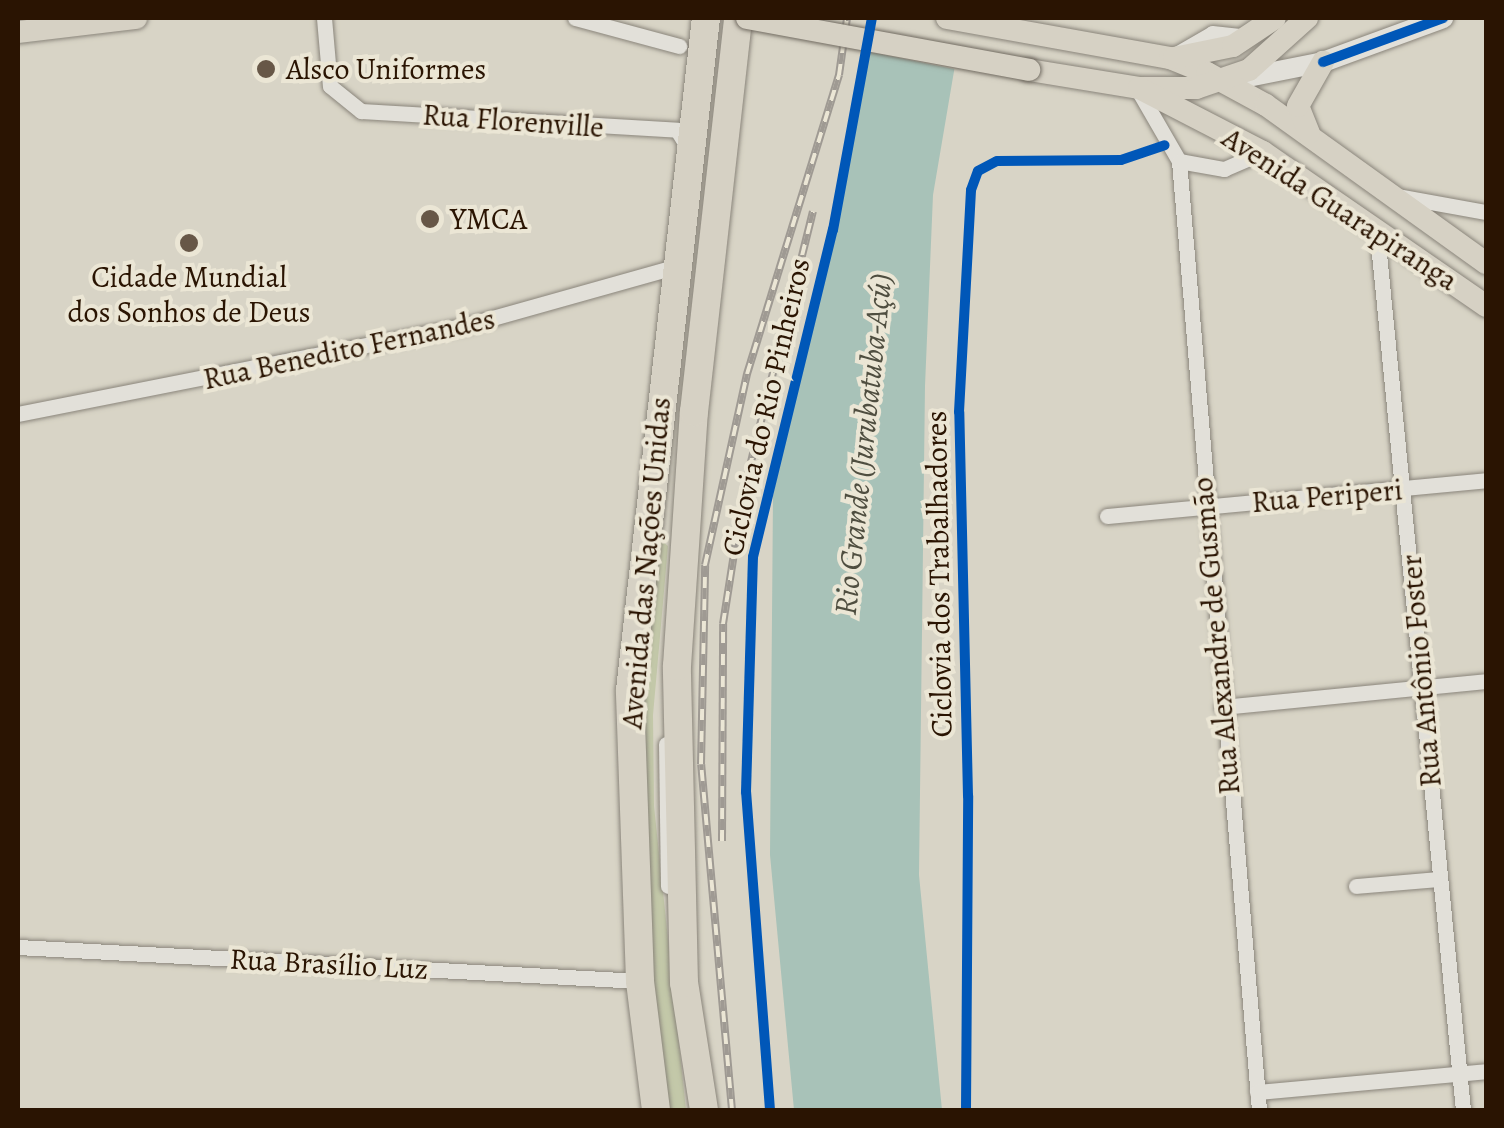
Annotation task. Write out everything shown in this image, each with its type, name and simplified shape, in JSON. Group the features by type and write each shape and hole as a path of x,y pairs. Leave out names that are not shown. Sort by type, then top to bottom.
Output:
{"highway":[{"name":"Avenida das Nações Unidas","path":"656,1110 640,981 630,690 706,18"},
{"name":"Avenida das Nações Unidas","path":"704,1110 684,983 677,666 694,412 738,18"}],"main road":[{"path":"18,32 136,18"},
{"path":"747,18 1137,87 1226,82 1271,54 1306,18"},
{"path":"947,18 1170,58 1253,36 1275,18"},
{"name":"Avenida Guarapiranga","path":"1170,58 1226,82 1486,263"},
{"path":"1314,140 1298,106 1322,62"},
{"name":"Avenida Guarapiranga","path":"1137,87 1264,152 1486,306"}],"street":[{"name":"Rua Florenville","path":"324,18 330,86 360,112 677,130 692,155"},
{"path":"575,18 679,46"},
{"path":"691,1110 668,883 670,582 724,18"},
{"path":"1226,82 1322,62 1443,18"},
{"path":"1170,58 1214,25 1253,36"},
{"path":"1137,87 1179,162 1224,169 1264,152"},
{"name":"Rua Alexandre de Gusmão","path":"1179,162 1205,507 1259,1110"},
{"path":"1384,194 1486,212"},
{"name":"Rua Antônio Foster","path":"1377,232 1463,1110"},
{"name":"Rua Benedito Fernandes","path":"18,414 464,326 678,266"},
{"name":"Rua Periperi","path":"1107,516 1486,480"},
{"path":"1222,707 1486,681"},
{"path":"1356,886 1440,879"},
{"name":"Rua Brasílio Luz","path":"18,947 640,981"},
{"path":"1257,1092 1486,1070"}],"shaded area":[{"path":"657,537 668,546 653,715 654,806 686,1110 668,1110 649,958 640,730"}],"water":[{"name":"Rio Grande (Jurubatuba-Açú)","path":"875,18 963,18 933,195 925,386 919,875 942,1110 794,1110 770,855 773,496"}],"pier":[{"path":"870,18 968,18 959,70 865,51"}],"railway":[{"path":"732,1110 701,764 705,565 747,374 839,75 847,18"},
{"path":"722,841 723,624 744,490 813,211"}],"cycle path":[{"name":"Ciclovia do Rio Pinheiros","path":"770,1110 746,792 753,557 833,230 872,18"},
{"path":"1323,62 1443,18"},
{"name":"Ciclovia dos Trabalhadores","path":"966,1110 968,796 959,412 971,190 978,171 997,161 1121,160 1165,145"}],"place":[{"name":"Alsco Uniformes","path":"266,69"},
{"name":"YMCA","path":"430,219"},
{"name":"Cidade Mundial dos Sonhos de Deus","path":"189,243"}]}
